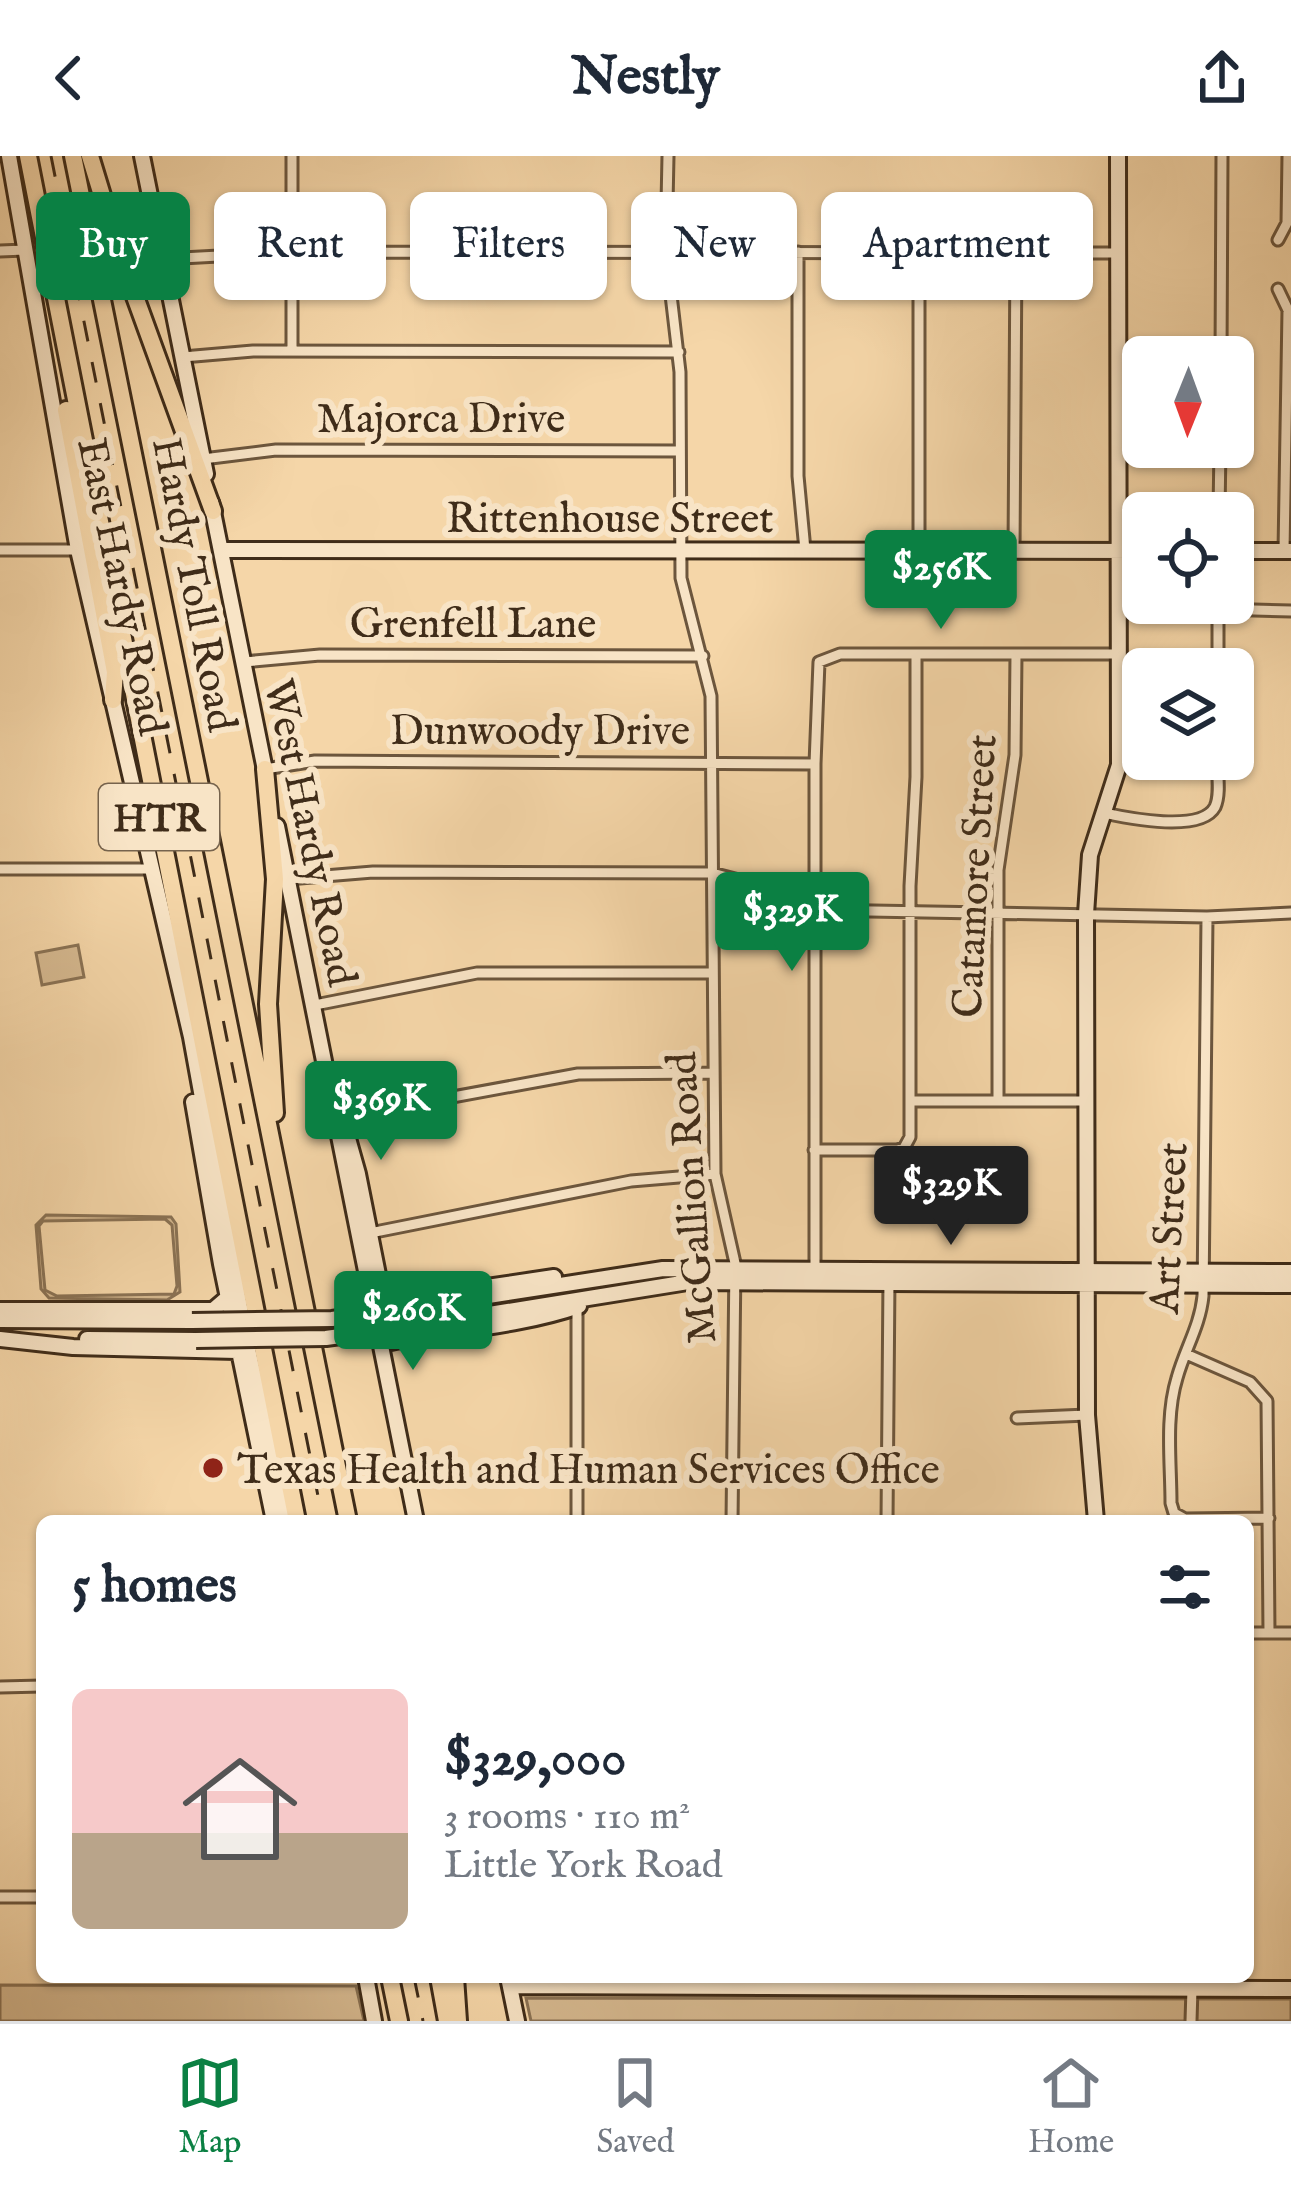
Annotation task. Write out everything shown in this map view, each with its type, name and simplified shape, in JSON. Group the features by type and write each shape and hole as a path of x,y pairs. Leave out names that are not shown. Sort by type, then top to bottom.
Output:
{"highway":[{"name":"Hardy Toll Road","path":"28,156 296,1515"},
{"name":"Hardy Toll Road","path":"73,156 348,1515"},
{"path":"91,156 121,258 213,511"},
{"path":"34,184 36,245 115,672 113,700"},
{"path":"265,769 274,879 268,1026 286,1222"},
{"path":"390,1983 399,2021"},
{"path":"440,1983 447,2021"},
{"path":"455,1983 458,2021"}],"main road":[{"name":"East Hardy Road","path":"9,156 78,550 191,1037 242,1320 242,1345 285,1515"},
{"name":"West Hardy Road","path":"142,156 149,192"},
{"path":"1095,1515 1087,1415 1085,914 1090,855 1119,765 1118,156"},
{"name":"West Hardy Road","path":"171,300 315,1005 332,1119 386,1337 416,1515"},
{"name":"Rittenhouse Street","path":"221,550 1119,551"},
{"path":"1254,550 1287,551"},
{"path":"191,1037 195,1124 273,1515"},
{"path":"322,1052 344,1117 383,1291 386,1337 418,1486 417,1515"},
{"path":"0,1310 332,1319 663,1269 735,1276 1204,1279 1291,1285"},
{"path":"0,1338 242,1345 386,1337 602,1295 735,1276 815,1270 889,1278"},
{"path":"1204,1279 1291,1272"},
{"path":"383,1291 394,1299 534,1277 595,1278"},
{"path":"407,1298 400,1305 399,1321 406,1331 519,1324 602,1295"},
{"path":"197,1315 227,1298"},
{"path":"0,1320 213,1317 215,1346 201,1345"},
{"path":"367,1983 374,2021"},
{"path":"509,1983 517,2021"},
{"path":"1111,1983 1291,1989"}],"street":[{"path":"292,156 292,192"},
{"name":"McGallion Road","path":"667,192 668,156"},
{"path":"1220,336 1222,156"},
{"path":"1278,240 1287,223 1288,156"},
{"path":"0,251 25,250"},
{"path":"386,252 631,252"},
{"path":"805,550 798,494 799,252 821,252"},
{"path":"1093,253 1118,253"},
{"path":"1278,289 1288,310 1287,551"},
{"path":"292,300 292,352"},
{"name":"McGallion Road","path":"672,300 679,352 684,595 711,696 715,1174 732,1240 735,1276 732,1515"},
{"path":"919,551 920,300"},
{"path":"1013,551 1016,300"},
{"path":"183,358 292,352 679,352"},
{"name":"Majorca Drive","path":"203,459 276,450 680,451"},
{"path":"0,550 78,550"},
{"path":"1254,608 1291,611"},
{"path":"815,1270 818,662 832,654 1117,655"},
{"path":"814,1150 890,1150 908,1144 916,654"},
{"name":"Catamore Street","path":"998,1101 1000,852 1015,755 1016,654"},
{"name":"Grenfell Lane","path":"244,662 295,655 703,656"},
{"name":"Dunwoody Drive","path":"265,769 315,761 815,764"},
{"path":"1104,813 1148,820 1199,820 1215,807 1216,780"},
{"path":"0,869 154,869"},
{"path":"288,879 373,872 712,873 758,885 815,910 1291,913"},
{"name":"Art Street","path":"1178,1515 1172,1401 1201,1315 1204,1279 1207,916"},
{"path":"315,1005 477,974 712,973"},
{"path":"344,1117 578,1074 712,1073"},
{"path":"911,1101 1087,1101"},
{"path":"370,1233 631,1181 715,1174"},
{"path":"887,1515 889,1278"},
{"path":"577,1307 577,1515"},
{"path":"1186,1354 1250,1382 1264,1394 1270,1410 1268,1634"},
{"path":"1017,1418 1087,1415"},
{"name":"Art Street","path":"1254,1518 1269,1518"},
{"path":"1254,1633 1291,1634"},
{"path":"0,1687 36,1687"},
{"path":"0,1897 36,1897"},
{"path":"1191,2021 1192,1989"}],"shaded area":[{"path":"78,945 84,977 42,985 36,953"},
{"path":"46,1215 171,1217 176,1224 180,1292 167,1300 49,1298 41,1289 36,1225","holes":["165,1219 172,1225 174,1294 57,1296 45,1290 39,1226 43,1221"]},
{"path":"0,1985 356,1986 364,2021 0,2021"},
{"path":"526,1998 1291,1999 1291,2021 531,2021"}],"railway":[{"path":"51,156 322,1515"},
{"path":"415,1983 423,2021"}],"place":[{"name":"Texas Health and Human Services Office","path":"213,1468"}]}
